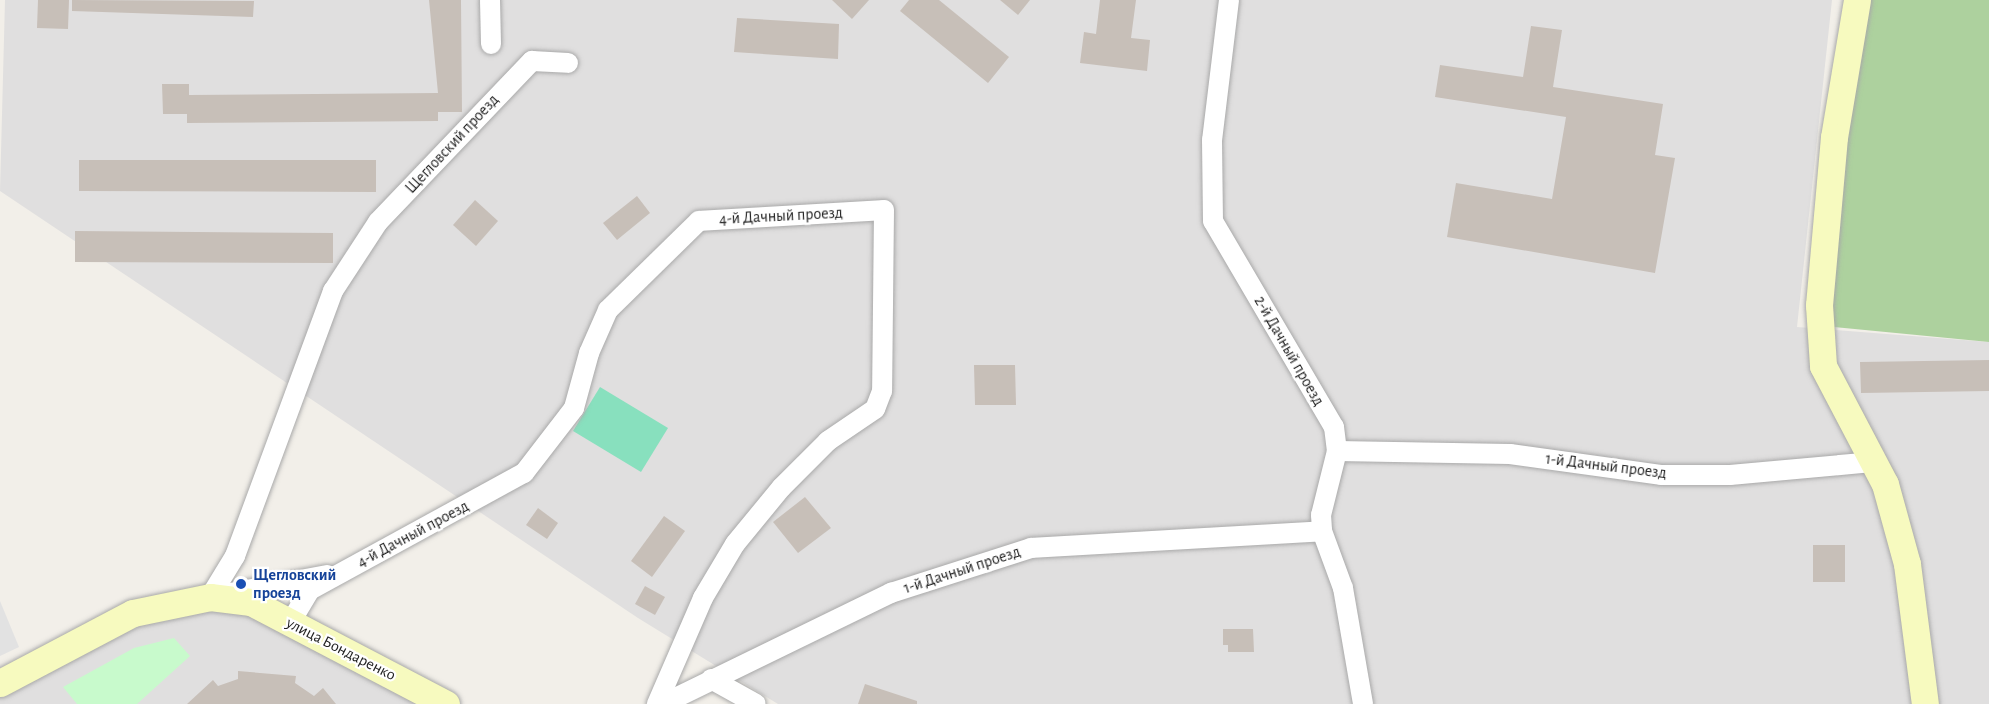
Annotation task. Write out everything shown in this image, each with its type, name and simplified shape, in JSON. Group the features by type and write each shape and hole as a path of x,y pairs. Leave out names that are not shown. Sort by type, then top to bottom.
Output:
{"street":[{"path":"490,0 491,44"},
{"name":"2-й Дачный проезд","path":"1229,0 1212,140 1213,221 1334,427 1337,451 1321,515 1322,531 1342,588 1363,704"},
{"path":"1857,0 1834,137 1819,304 1823,366 1885,484 1907,564 1924,704"},
{"name":"Щегловский проезд","path":"210,597 235,556 333,291 378,222 532,61 568,63"},
{"name":"4-й Дачный проезд","path":"290,622 310,590 524,473 574,408 589,353 608,310 699,221 884,210 882,391 876,409 828,441 735,544 702,598 657,704"},
{"name":"1-й Дачный проезд","path":"1337,451 1510,454 1662,475 1730,475 1874,462"},
{"name":"1-й Дачный проезд","path":"663,704 891,593 1031,548 1322,531"},
{"path":"210,597 342,572"},
{"name":"улица Бондаренко","path":"0,682 133,613 210,597 251,602 446,704"},
{"path":"711,679 756,704"}],"shaded area":[{"path":"5,0 1832,0 1797,327 1989,342 1989,704 778,704 638,618 0,191"},
{"path":"0,601 19,647 0,656"},
{"path":"210,606 284,625 427,704 0,704 0,695 136,622"}],"green space":[{"path":"1866,0 1989,0 1989,342 1834,327 1829,302 1845,137"},
{"path":"600,387 668,428 641,472 573,431"},
{"path":"174,638 190,656 137,704 77,704 63,687 134,648"}],"building":[{"path":"38,0 69,0 68,29 37,28"},
{"path":"72,0 254,1 253,17 72,11"},
{"path":"429,0 461,0 462,112 438,112 438,121 187,123 187,114 163,114 162,84 189,84 189,95 438,93"},
{"path":"832,0 869,0 852,19"},
{"path":"909,0 939,0 1009,57 988,83 900,11"},
{"path":"1000,0 1030,0 1018,15"},
{"path":"1100,0 1136,0 1131,38 1150,40 1147,71 1080,63 1084,32 1096,34"},
{"path":"737,18 839,24 838,59 734,52"},
{"path":"1531,26 1562,30 1553,87 1663,104 1655,155 1675,158 1655,273 1447,237 1456,183 1552,199 1566,117 1435,97 1440,65 1523,77"},
{"path":"79,160 376,160 376,192 79,191"},
{"path":"637,196 650,213 617,240 603,223"},
{"path":"475,200 498,221 476,246 453,225"},
{"path":"75,231 333,233 333,263 75,262"},
{"path":"1989,360 1989,391 1861,393 1860,362"},
{"path":"974,365 1015,365 1016,405 975,405"},
{"path":"805,497 831,528 798,553 773,522"},
{"path":"538,508 558,523 547,539 526,525"},
{"path":"664,516 685,531 652,577 631,561"},
{"path":"1813,545 1845,545 1845,582 1813,582"},
{"path":"645,586 665,597 655,615 635,604"},
{"path":"1223,629 1253,629 1254,652 1228,652 1228,645 1223,645"},
{"path":"238,671 296,676 295,683 314,696 323,688 336,704 187,704 213,680 218,686 238,679"},
{"path":"865,684 917,701 917,704 858,704"}],"place":[{"name":"Щегловский проезд","path":"241,584"}]}
